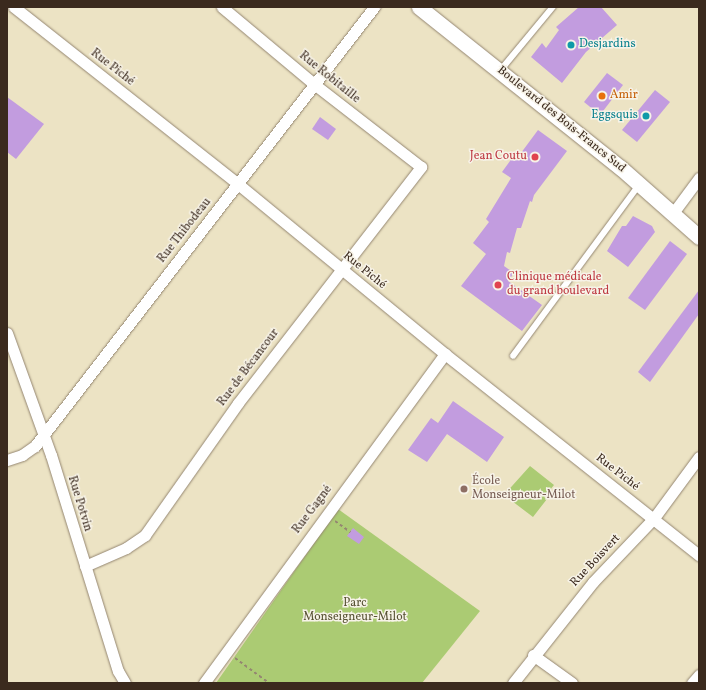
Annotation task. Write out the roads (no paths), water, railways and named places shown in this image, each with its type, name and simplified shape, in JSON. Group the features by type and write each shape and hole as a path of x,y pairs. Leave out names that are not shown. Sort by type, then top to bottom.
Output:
{"street":[{"name":"Rue Piché","path":"14,7 238,184 445,354 699,555"},
{"name":"Rue Robitaille","path":"222,7 314,84 421,167"},
{"name":"Rue Thibodeau","path":"7,460 29,450 43,435 374,7"},
{"name":"Boulevard des Bois-Francs Sud","path":"419,7 640,184 699,237"},
{"name":"Rue de Bécancour","path":"85,566 126,548 145,535 238,403 421,167"},
{"path":"673,213 699,178"},
{"name":"Rue Potvin","path":"7,333 43,435 118,671 125,683"},
{"name":"Rue Gagné","path":"204,683 445,354"},
{"name":"Rue Boisvert","path":"513,683 533,655 593,582 654,518 699,457"},
{"path":"533,655 572,683"},
{"path":"692,683 699,675"}],"lane":[{"path":"500,71 553,7"},
{"path":"513,356 640,184"}],"place":[{"name":"Desjardins","path":"571,45"},
{"name":"Amir","path":"602,96"},
{"name":"Eggsquis","path":"646,116"},
{"name":"Jean Coutu","path":"535,157"},
{"name":"Clinique médicale du grand boulevard","path":"498,285"},
{"name":"École Monseigneur-Milot","path":"464,489"}],"park label":[{"name":"Parc Monseigneur-Milot","path":"355,611"}]}
